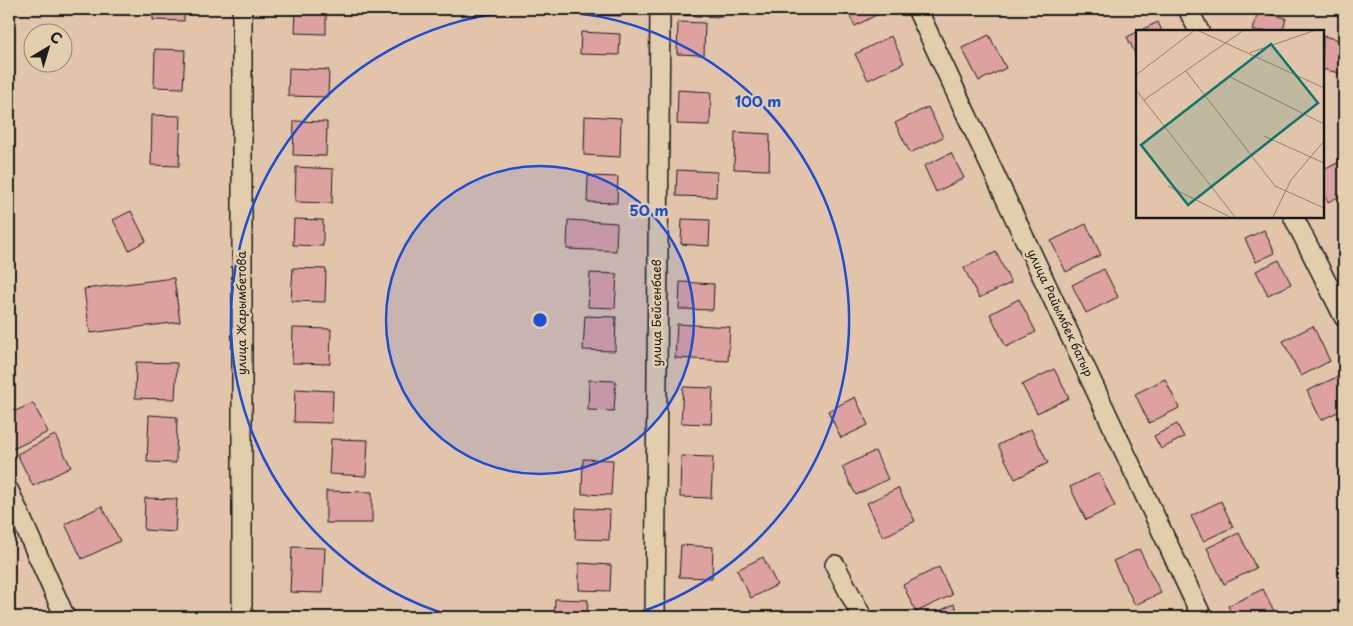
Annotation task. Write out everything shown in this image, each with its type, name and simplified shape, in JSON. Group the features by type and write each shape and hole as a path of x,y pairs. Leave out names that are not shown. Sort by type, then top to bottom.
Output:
{"street":[{"name":"улица Жарымбетова","path":"242,9 242,617"},
{"name":"улица Бейсенбаев","path":"655,617 660,9"},
{"name":"улица Райымбек батыр","path":"917,9 1202,617"},
{"path":"1188,9 1198,30"},
{"path":"1294,218 1344,316"},
{"path":"9,491 65,617"},
{"path":"835,565 862,617"}],"building":[{"path":"153,9 184,9 184,21 153,20"},
{"path":"296,9 326,9 326,34 295,33"},
{"path":"587,9 623,9 622,16 587,15"},
{"path":"674,9 723,9 722,17 674,15"},
{"path":"846,9 880,9 882,12 855,26"},
{"path":"1097,9 1109,9 1099,14"},
{"path":"1258,11 1286,18 1283,30 1253,30"},
{"path":"678,22 705,23 704,55 677,54"},
{"path":"1158,22 1162,30 1141,30"},
{"path":"581,32 620,34 619,55 580,54"},
{"path":"1136,32 1136,55 1127,37"},
{"path":"989,35 1006,68 979,81 962,48"},
{"path":"891,36 904,63 868,80 855,54"},
{"path":"1323,36 1344,41 1344,74 1323,69"},
{"path":"155,49 185,50 183,88 154,87"},
{"path":"289,68 329,70 328,97 288,96"},
{"path":"678,90 711,92 710,125 677,124"},
{"path":"928,107 943,137 910,153 895,123"},
{"path":"152,115 181,116 179,166 151,165"},
{"path":"585,116 621,118 620,157 584,155"},
{"path":"294,121 327,122 326,156 293,155"},
{"path":"735,132 770,134 769,170 734,169"},
{"path":"951,153 964,178 936,192 924,166"},
{"path":"1343,160 1344,194 1328,202 1323,190 1323,170"},
{"path":"296,167 333,169 332,203 295,202"},
{"path":"677,170 717,172 716,197 676,196"},
{"path":"588,176 618,177 617,203 587,202"},
{"path":"131,211 146,241 129,250 113,220"},
{"path":"294,219 323,220 323,246 293,245"},
{"path":"682,219 710,220 709,246 681,244"},
{"path":"568,220 617,223 616,251 567,249"},
{"path":"1086,224 1101,255 1066,272 1051,241"},
{"path":"1264,230 1275,253 1256,262 1245,239"},
{"path":"996,252 1011,283 979,298 964,268"},
{"path":"1279,260 1291,284 1268,295 1256,271"},
{"path":"293,268 326,269 325,302 291,301"},
{"path":"1104,269 1118,297 1086,313 1072,285"},
{"path":"590,273 617,274 615,308 588,307"},
{"path":"174,278 180,322 90,333 84,289"},
{"path":"680,282 714,284 713,310 679,309"},
{"path":"1019,299 1036,332 1006,347 990,314"},
{"path":"585,316 616,317 615,351 583,350"},
{"path":"677,324 730,327 728,361 675,358"},
{"path":"1313,326 1330,361 1301,376 1283,341"},
{"path":"293,328 331,329 330,364 292,363"},
{"path":"136,362 177,363 175,399 135,398"},
{"path":"1054,369 1069,398 1037,413 1022,385"},
{"path":"1339,376 1344,387 1344,409 1321,420 1307,391"},
{"path":"1165,379 1179,408 1149,423 1135,394"},
{"path":"589,380 616,381 614,411 588,410"},
{"path":"683,387 713,388 711,424 681,423"},
{"path":"295,389 333,391 332,423 294,422"},
{"path":"855,397 868,425 841,438 828,411"},
{"path":"33,403 48,432 13,449 9,440 9,414"},
{"path":"149,415 177,417 176,463 147,462"},
{"path":"1177,424 1184,437 1161,449 1154,436"},
{"path":"1031,429 1048,463 1015,479 998,445"},
{"path":"55,435 71,467 33,486 17,454"},
{"path":"331,439 368,440 366,476 329,474"},
{"path":"875,451 888,479 856,495 842,467"},
{"path":"681,456 713,457 711,498 680,497"},
{"path":"583,459 613,460 611,495 582,494"},
{"path":"1099,473 1115,506 1086,520 1070,487"},
{"path":"898,488 915,521 883,537 867,503"},
{"path":"326,491 372,492 372,523 326,523"},
{"path":"145,498 177,499 175,532 144,530"},
{"path":"1221,501 1233,527 1203,541 1191,516"},
{"path":"102,506 120,541 82,559 65,524"},
{"path":"576,508 610,510 609,540 575,539"},
{"path":"1239,533 1256,568 1224,584 1207,548"},
{"path":"681,545 713,547 712,578 679,577"},
{"path":"292,547 325,548 323,593 290,592"},
{"path":"1139,549 1161,593 1135,605 1113,561"},
{"path":"763,557 777,585 751,598 737,570"},
{"path":"579,563 611,565 610,591 579,590"},
{"path":"939,567 952,595 916,612 903,585"},
{"path":"1263,589 1277,617 1233,617 1228,606"},
{"path":"555,599 588,600 587,617 554,617"},
{"path":"954,604 960,617 927,617"}]}
